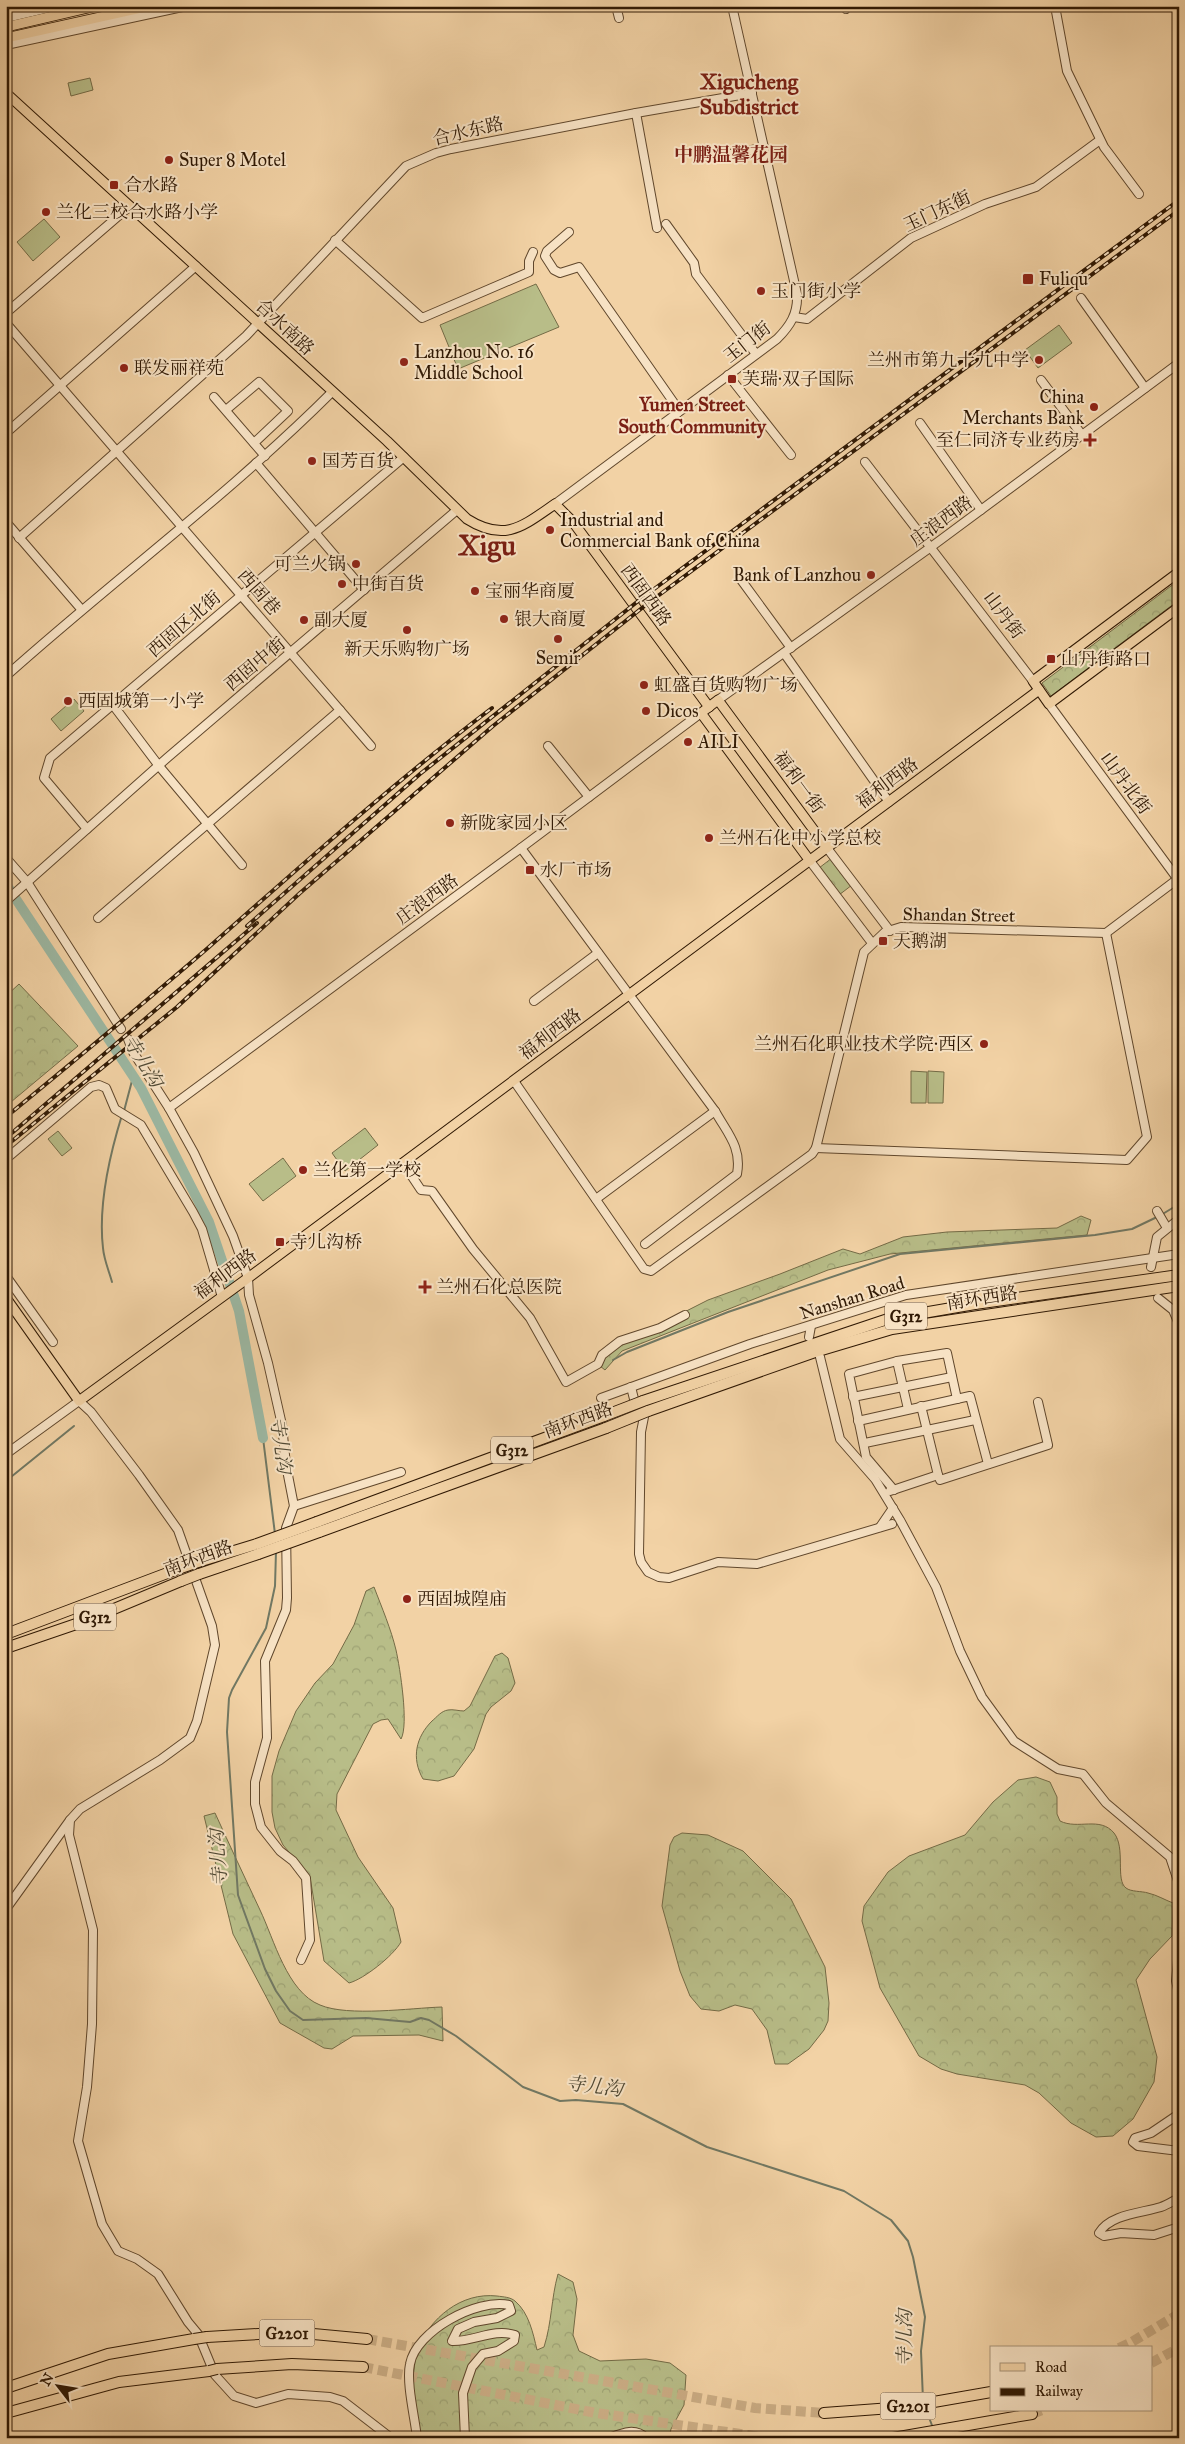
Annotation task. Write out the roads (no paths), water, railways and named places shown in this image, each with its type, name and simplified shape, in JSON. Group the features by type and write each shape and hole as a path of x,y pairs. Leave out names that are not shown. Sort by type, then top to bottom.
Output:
{"highway":[{"name":"南环西路","path":"402,1496 420,1484 643,1401 888,1319 975,1304 1179,1275"},
{"name":"南环西路","path":"6,1648 85,1621 257,1549 402,1496 428,1492 815,1352 892,1329 1179,1286"},
{"name":"南环西路","path":"6,1634 198,1562 257,1549"},
{"name":"G2201","path":"6,2388 108,2354 207,2337 292,2332 367,2339"},
{"name":"G2201","path":"6,2413 119,2382 213,2370 292,2364 363,2367"},
{"name":"G2201","path":"824,2413 905,2407 990,2392"},
{"name":"G2201","path":"893,2438 1032,2414"}],"main road":[{"path":"6,27 96,6"},
{"path":"6,38 150,6"},
{"name":"合水南路","path":"6,94 404,457 458,510 483,528 505,532 527,524 555,504"},
{"name":"西固西路","path":"555,504 573,522 705,710"},
{"path":"1033,681 1179,572"},
{"path":"1049,704 1179,607"},
{"name":"山丹街","path":"1033,681 1049,704"},
{"name":"福利西路","path":"79,1401 246,1280 1039,690"},
{"path":"718,700 705,710 810,861"},
{"name":"福利一街","path":"718,700 827,848"},
{"path":"6,1298 79,1401"}],"street":[{"path":"6,18 57,6"},
{"path":"6,45 187,6"},
{"path":"616,6 619,18"},
{"name":"玉门街","path":"555,504 756,354 785,331 794,317 798,304 797,294 732,6"},
{"path":"1055,6 1067,71 1100,140 1138,194"},
{"name":"合水东路","path":"117,451 258,324 399,172 426,157 451,149 636,112 752,93"},
{"path":"636,112 657,228"},
{"name":"玉门东街","path":"794,317 807,319 911,238 985,204 1036,187 1100,140"},
{"path":"751,150 764,147"},
{"path":"721,156 735,153"},
{"path":"6,313 130,206"},
{"path":"666,224 694,263 696,274 756,354"},
{"path":"569,232 547,251 545,256 554,270 560,274 579,267 674,403 677,413"},
{"path":"335,240 422,318 529,272 529,261 533,252"},
{"path":"6,433 196,266"},
{"path":"1081,298 1145,388"},
{"name":"西固巷","path":"6,323 292,652 371,746"},
{"name":"庄浪西路","path":"718,700 931,547 1179,363"},
{"path":"728,375 791,455"},
{"path":"1041,380 1082,435"},
{"path":"226,410 259,382 288,411 254,443"},
{"path":"6,676 81,609 265,456 332,392"},
{"path":"214,397 265,456"},
{"path":"920,423 981,510"},
{"path":"19,538 117,451"},
{"name":"西固区北街","path":"87,829 44,778 50,758 404,457"},
{"name":"山丹街","path":"865,462 1033,681"},
{"path":"256,463 364,590"},
{"name":"西固中街","path":"6,901 159,766 458,510"},
{"path":"6,522 81,609"},
{"path":"739,577 889,802"},
{"name":"山丹北街","path":"1049,704 1178,880"},
{"path":"113,706 159,766 242,865"},
{"path":"98,918 340,710"},
{"name":"庄浪西路","path":"169,1108 705,710"},
{"path":"548,746 589,797"},
{"path":"521,848 715,1111 736,1145 739,1154 737,1174 645,1244"},
{"name":"福利一街","path":"827,848 890,931"},
{"path":"6,858 121,1029"},
{"path":"810,861 872,943"},
{"path":"514,1081 644,1269 648,1271 654,1270 812,1154 816,1148 1127,1160 1147,1137 1106,933 1178,880"},
{"name":"Shandan Street","path":"816,1148 864,952 872,943 900,927 1106,933"},
{"path":"534,1001 598,953"},
{"path":"128,1039 169,1108 220,1205 246,1280 282,1425 286,1465 294,1506 286,1528 288,1598 286,1610 265,1661 267,1738 255,1782 255,1804 260,1827 280,1851 294,1861 306,1878 310,1940 302,1960"},
{"path":"6,1159 95,1086 106,1088 115,1109 141,1125 193,1212 202,1229 223,1296"},
{"path":"596,1199 715,1111"},
{"path":"403,1163 421,1190 432,1191 473,1249 530,1318 566,1382 598,1364 602,1355 620,1341 660,1328 685,1315"},
{"path":"1158,1213 1165,1225"},
{"path":"1152,1267 1157,1237 1165,1225 1179,1219"},
{"name":"Nanshan Road","path":"601,1398 750,1344 906,1295 1179,1254"},
{"path":"6,1276 53,1342"},
{"path":"1158,1298 1173,1310 1179,1324"},
{"path":"809,1336 811,1326"},
{"path":"894,1490 866,1457 865,1444 848,1374 897,1361 946,1353 957,1399"},
{"path":"820,1358 840,1438 875,1479 936,1587 960,1651 982,1697 1014,1741 1058,1769 1083,1774 1106,1803 1170,1857 1179,1884"},
{"path":"897,1361 908,1409"},
{"path":"853,1397 952,1377"},
{"path":"628,1388 644,1417 641,1432 638,1554 643,1566 652,1574 669,1578 718,1562 758,1564 892,1524"},
{"path":"858,1420 970,1396 988,1464"},
{"path":"6,1454 79,1401 91,1412 140,1475 178,1530 212,1626 215,1645 197,1721 190,1738 160,1760 80,1808 6,1909"},
{"path":"921,1406 940,1480 1048,1445 1038,1402"},
{"path":"865,1444 975,1420"},
{"path":"294,1506 401,1472"},
{"path":"884,1493 938,1475"},
{"path":"880,1528 892,1508"},
{"path":"70,1820 69,1835 93,1930 92,2024 87,2087 78,2141 102,2224 118,2252 137,2259 158,2274 188,2322 198,2334 215,2375 234,2396 244,2401 256,2403 288,2394 330,2397 343,2401 391,2438"},
{"path":"1179,1950 1176,1981 1179,1994"},
{"path":"1179,2114 1151,2133 1139,2136 1132,2142 1138,2146 1179,2151"},
{"path":"1179,2198 1161,2207 1126,2216 1103,2225 1099,2232 1104,2236 1121,2233 1154,2235 1179,2227"},
{"path":"417,2438 409,2376 410,2363 415,2352 427,2336 449,2320 475,2306 499,2303 509,2305 510,2311 497,2318 474,2322 458,2329 452,2341 464,2342 482,2335 508,2333 515,2335 514,2341 498,2351 483,2354 472,2367 463,2393 465,2438"},
{"path":"609,2438 629,2431 639,2432 646,2438"}],"waterway":[{"name":"寺儿沟","path":"6,884 141,1088 209,1222 239,1311 263,1438"},
{"path":"124,1111 133,1077"},
{"path":"112,1282 104,1252 102,1232 103,1198 109,1164 122,1115"},
{"path":"1161,1215 1179,1204"},
{"path":"613,1360 627,1352 728,1312 900,1254 1095,1235 1132,1229 1157,1217"},
{"path":"6,1481 74,1426"},
{"name":"寺儿沟","path":"263,1438 275,1534"},
{"name":"寺儿沟","path":"276,1551 275,1586 266,1628 232,1690 229,1698 227,1732 238,1895 265,1969 276,1991 290,2011 303,2020 366,2018 410,2022 421,2018 429,2020 456,2036 523,2087 560,2101 576,2100 623,2104 707,2147 844,2191 891,2220 908,2241 925,2317 921,2351 923,2400"},
{"name":"寺儿沟","path":"925,2407 933,2428"}],"tunnel":[{"path":"735,153 751,150"},
{"path":"1123,2346 1179,2314"},
{"path":"367,2339 755,2408 824,2413"},
{"path":"1152,2362 1179,2348"},
{"path":"363,2367 596,2413 768,2438"},
{"path":"1032,2414 1037,2412"}],"railway":[{"path":"247,926 420,774 642,598 1179,200"},
{"path":"6,1146 177,1007 300,893 493,726 647,604 1179,210"},
{"path":"6,1117 184,969 383,795 492,708"},
{"path":"6,1138 257,923"}],"place":[{"name":"Super 8 Motel","path":"169,160"},
{"name":"合水路","path":"114,185"},
{"name":"兰化三校合水路小学","path":"46,212"},
{"name":"Fuliqu","path":"1028,279"},
{"name":"玉门街小学","path":"761,291"},
{"name":"兰州市第九十九中学","path":"1039,360"},
{"name":"Lanzhou No. 16 Middle School","path":"404,362"},
{"name":"联发丽祥苑","path":"124,368"},
{"name":"芙瑞·双子国际","path":"732,379"},
{"name":"China Merchants Bank","path":"1094,407"},
{"name":"至仁同济专业药房","path":"1090,440"},
{"name":"国芳百货","path":"312,461"},
{"name":"Industrial and Commercial Bank of China","path":"550,530"},
{"name":"可兰火锅","path":"356,564"},
{"name":"Bank of Lanzhou","path":"871,575"},
{"name":"中街百货","path":"342,584"},
{"name":"宝丽华商厦","path":"475,591"},
{"name":"银大商厦","path":"504,619"},
{"name":"副大厦","path":"304,620"},
{"name":"新天乐购物广场","path":"407,630"},
{"name":"Semir","path":"558,639"},
{"name":"山丹街路口","path":"1051,659"},
{"name":"虹盛百货购物广场","path":"644,685"},
{"name":"西固城第一小学","path":"68,701"},
{"name":"Dicos","path":"646,711"},
{"name":"AILI","path":"688,742"},
{"name":"新陇家园小区","path":"450,823"},
{"name":"兰州石化中小学总校","path":"709,838"},
{"name":"水厂市场","path":"530,870"},
{"name":"天鹅湖","path":"883,941"},
{"name":"兰州石化职业技术学院·西区","path":"984,1044"},
{"name":"兰化第一学校","path":"303,1170"},
{"name":"寺儿沟桥","path":"280,1242"},
{"name":"兰州石化总医院","path":"425,1287"},
{"name":"西固城隍庙","path":"407,1599"}],"district":[{"name":"Xigucheng Subdistrict","path":"749,94"},
{"name":"中鹏温馨花园","path":"731,154"},
{"name":"Yumen Street South Community","path":"692,415"},
{"name":"Xigu","path":"487,545"}]}
